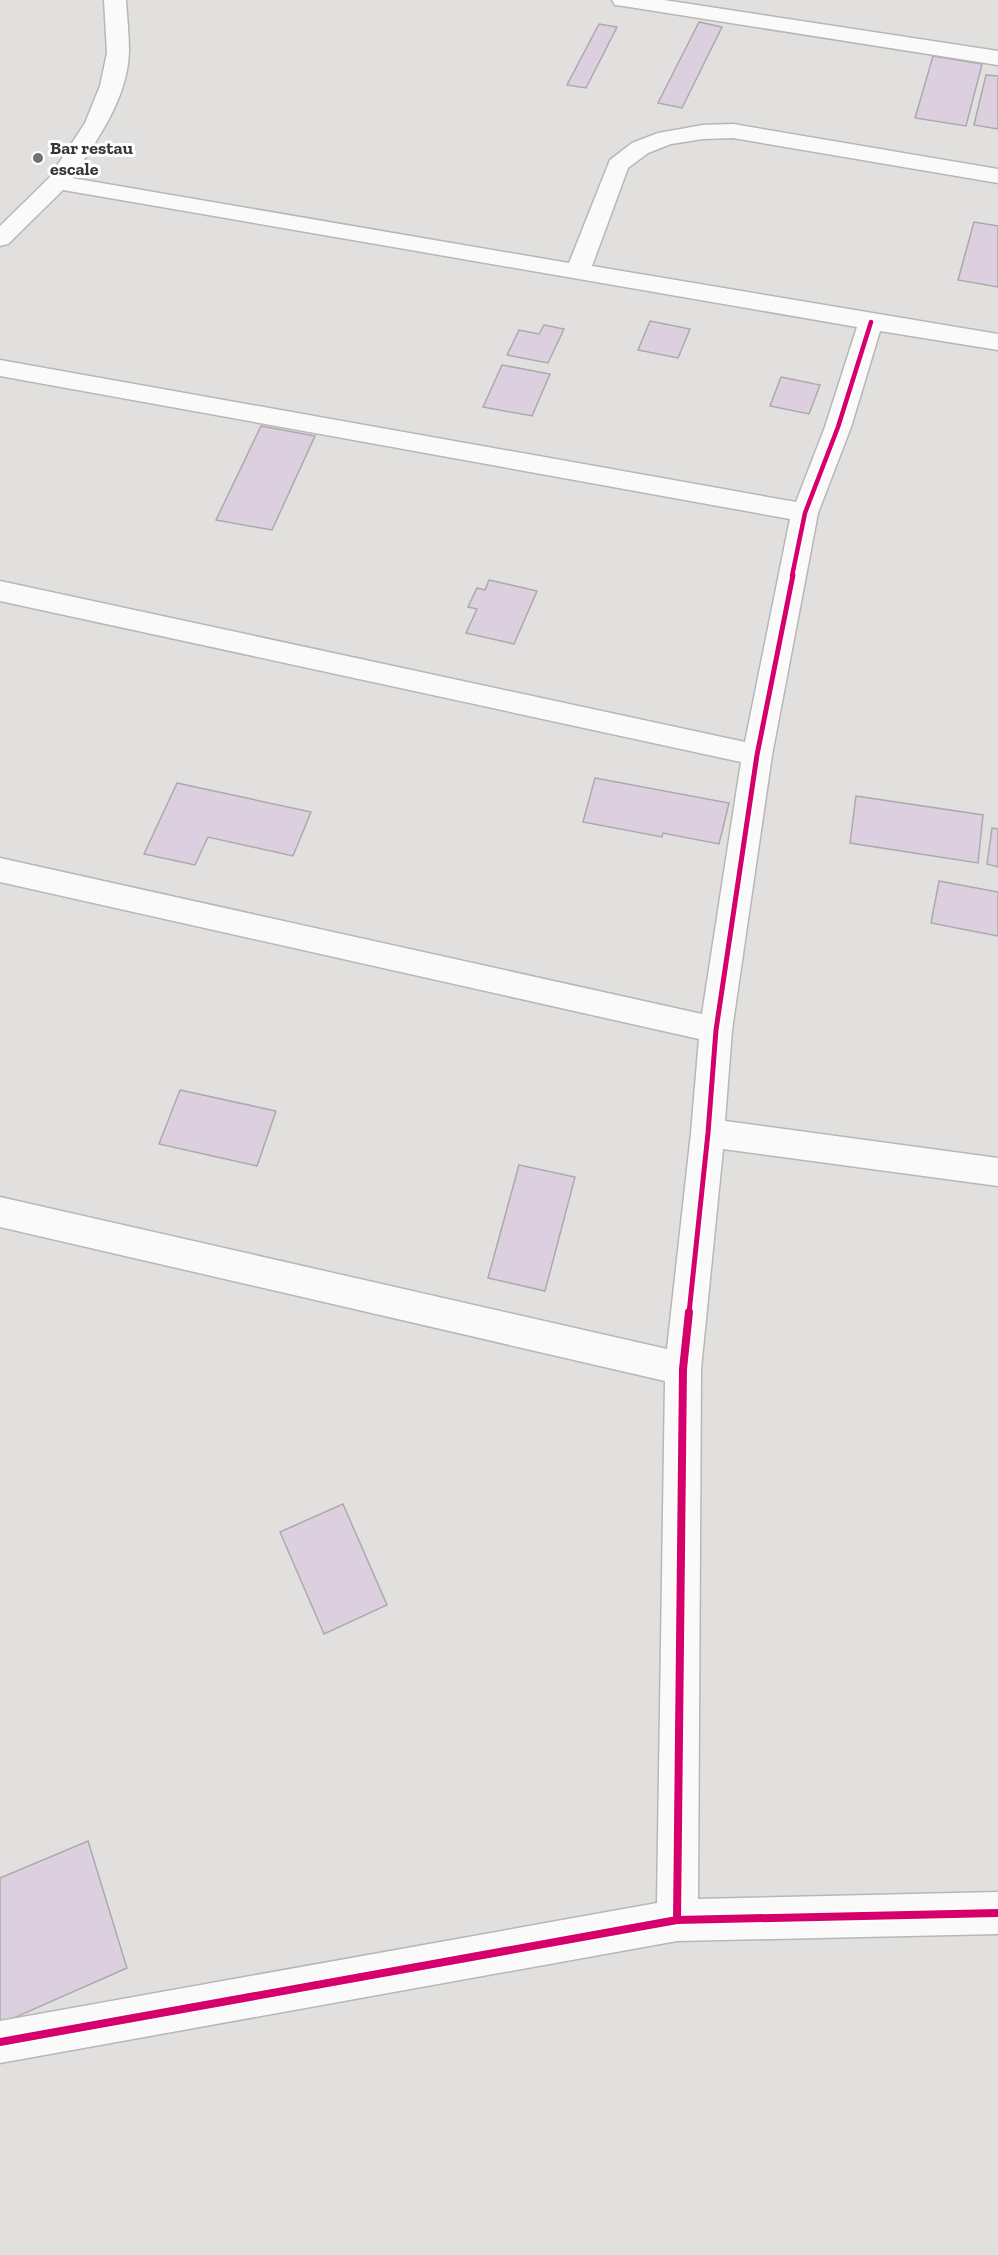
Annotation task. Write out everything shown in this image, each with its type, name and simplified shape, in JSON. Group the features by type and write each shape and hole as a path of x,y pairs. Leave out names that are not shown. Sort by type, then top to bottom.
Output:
{"street":[{"path":"0,239 58,182 96,123 111,86 118,53 115,0"},
{"path":"623,0 998,58"},
{"path":"578,272 618,165 640,148 666,138 703,132 733,131 998,176"},
{"path":"58,182 998,342"},
{"path":"677,1920 683,1369 708,1133 716,1030 757,756 805,513 838,427 871,322"},
{"path":"0,368 805,513"},
{"path":"0,591 757,756"},
{"path":"0,870 716,1030"},
{"path":"708,1133 998,1172"},
{"path":"0,1212 683,1369"},
{"path":"0,2042 677,1920 997,1915"}],"building":[{"path":"699,22 722,27 682,108 658,103"},
{"path":"599,24 617,27 586,88 567,85"},
{"path":"933,56 982,64 966,126 915,118"},
{"path":"986,75 998,76 998,129 974,125"},
{"path":"974,222 998,226 998,287 958,280"},
{"path":"650,321 690,329 678,358 638,350"},
{"path":"544,325 564,329 548,363 507,355 519,330 539,334"},
{"path":"502,365 550,374 532,416 483,407"},
{"path":"781,377 820,385 809,414 770,406"},
{"path":"261,426 315,436 272,530 216,520"},
{"path":"489,580 537,591 514,644 466,633 477,609 468,607 477,588 485,590"},
{"path":"595,778 729,803 719,844 663,833 662,837 583,822"},
{"path":"177,783 311,812 293,856 208,837 195,865 144,854"},
{"path":"856,796 983,815 978,863 850,843"},
{"path":"992,828 998,829 998,867 987,864"},
{"path":"939,881 998,892 998,936 931,923"},
{"path":"180,1090 276,1111 257,1166 159,1144"},
{"path":"519,1165 575,1177 545,1291 488,1278"},
{"path":"343,1504 387,1605 324,1634 280,1532"},
{"path":"88,1841 127,1968 0,2024 0,1878"}],"cycle path":[{"path":"677,1920 683,1369 708,1133 716,1030 757,755 805,513 838,427 871,322"},
{"path":"0,2042 677,1920 998,1913"}],"place":[{"name":"Bar restau escale","path":"38,158"}]}
